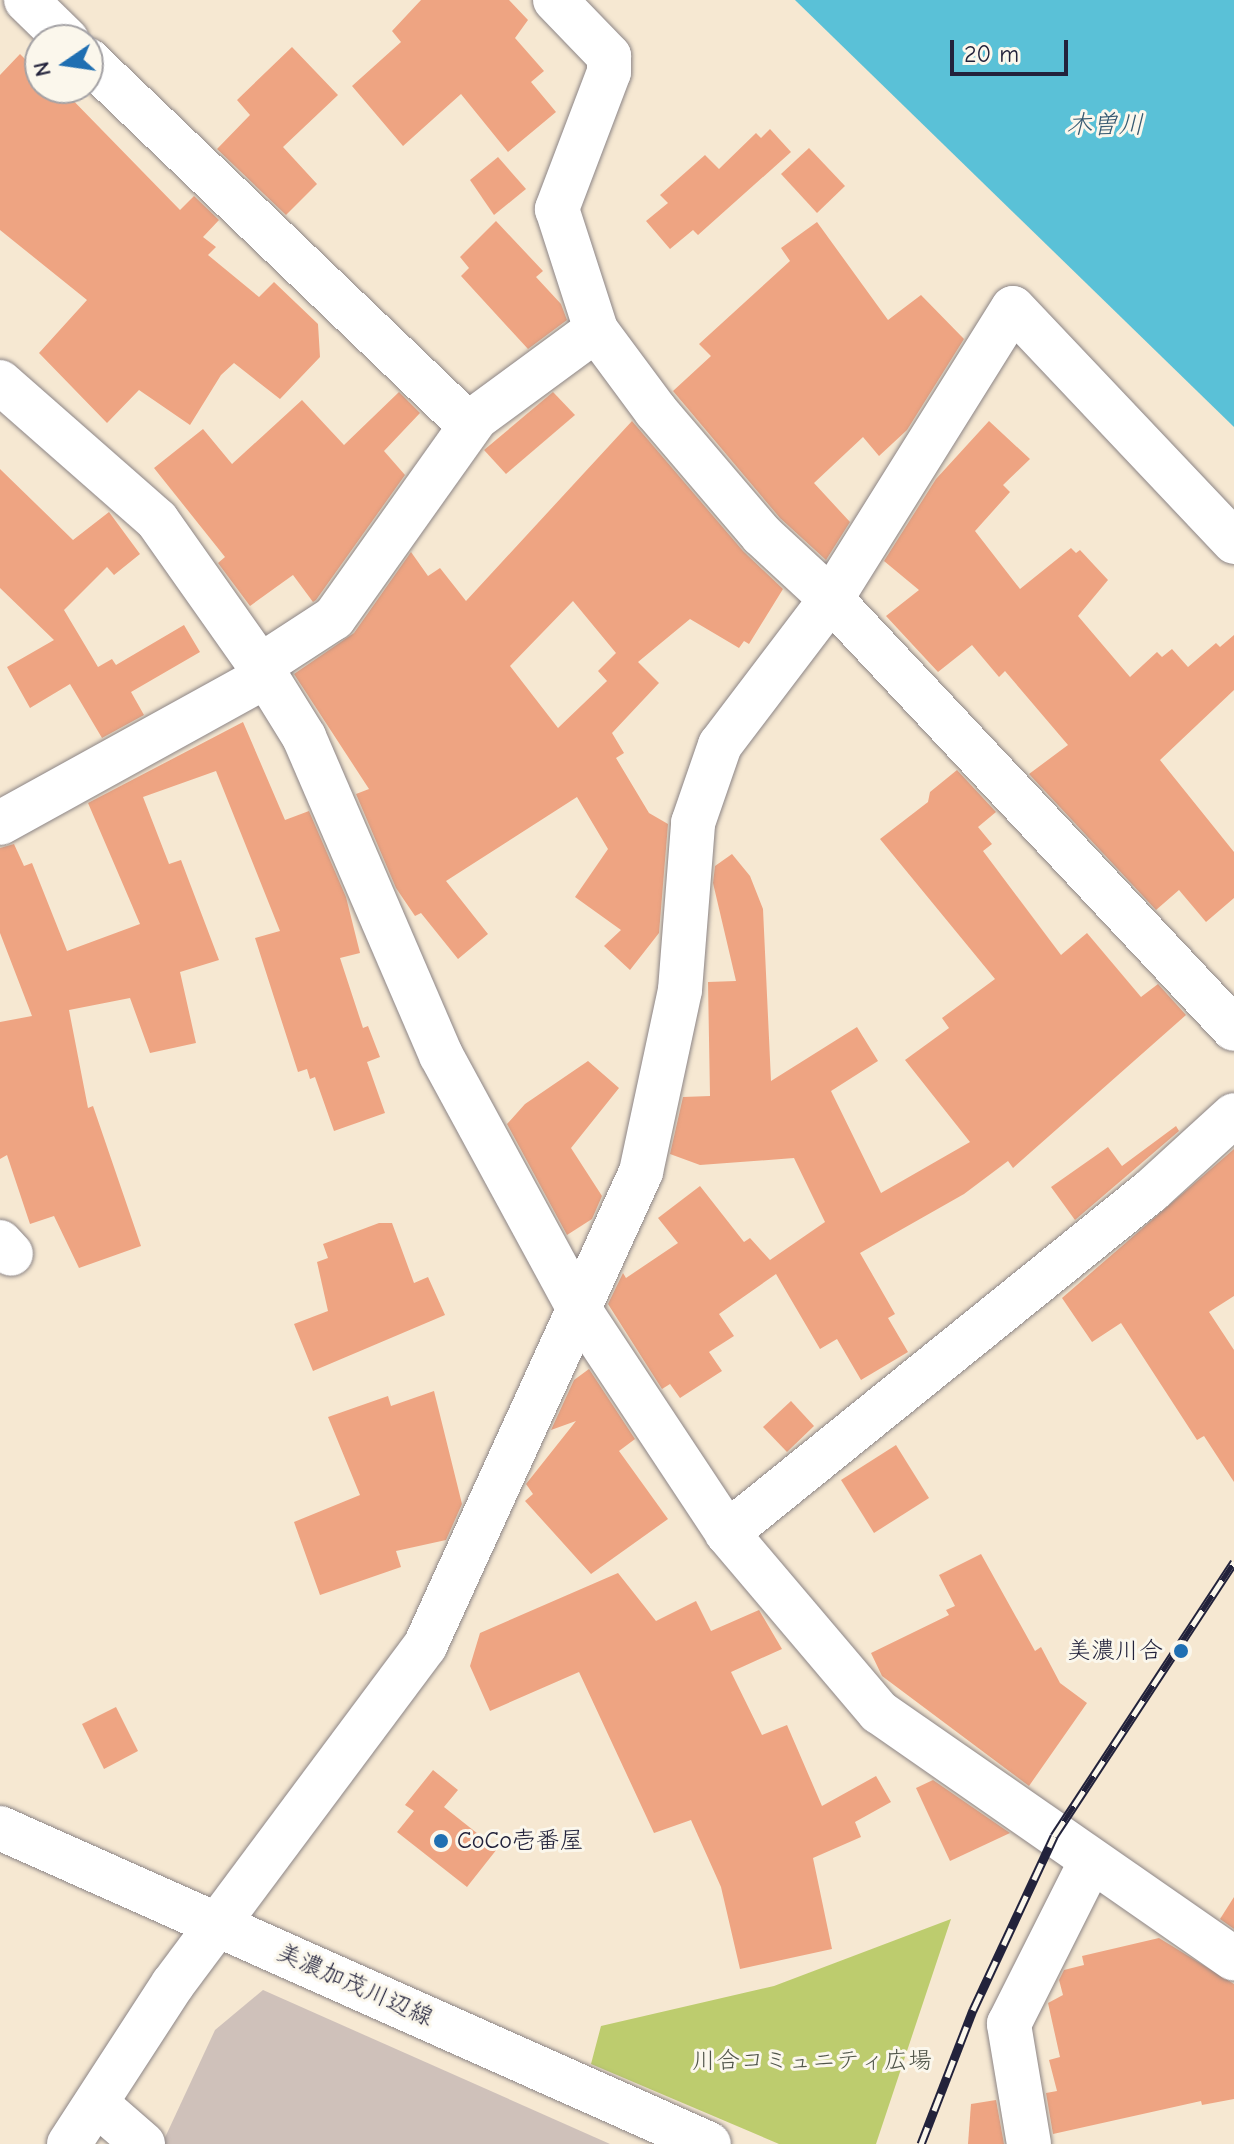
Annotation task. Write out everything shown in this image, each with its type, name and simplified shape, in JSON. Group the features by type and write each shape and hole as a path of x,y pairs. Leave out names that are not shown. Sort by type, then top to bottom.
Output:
{"street":[{"path":"26,0 51,24"},
{"path":"555,0 609,56 609,72 557,209 596,330 656,411 762,535 831,599 1234,1029"},
{"path":"104,75 470,426"},
{"path":"69,2144 173,1984 425,1646 641,1172 680,990 693,823 720,745 831,599 1013,308 1234,542"},
{"path":"0,823 263,671 334,618 470,426 596,330"},
{"path":"0,382 157,520 263,671 304,737 441,1055 579,1309 727,1533 879,1712 1234,1959"},
{"path":"727,1533 1152,1190 1234,1115"},
{"name":"美濃加茂川辺線","path":"0,1828 709,2144"},
{"path":"1029,2144 1009,2024 1091,1861"},
{"path":"97,2104 143,2144"}],"shaded area":[{"path":"263,1990 610,2144 162,2144 215,2030"}],"green space":[{"name":"川合コミュニティ広場","path":"951,1919 876,2144 779,2144 591,2064 601,2026 774,1986"}],"water":[{"name":"木曽川","path":"795,0 1234,0 1234,427"}],"building":[{"path":"421,0 509,0 528,20 515,38 544,71 531,82 556,112 508,152 461,94 403,146 352,86 401,42 392,31"},
{"path":"292,47 338,95 283,147 317,184 286,215 217,149 250,115 237,100"},
{"path":"20,54 24,58 24,104 77,104 180,210 194,196 219,220 203,237 216,247 208,255 259,297 274,282 318,324 320,357 280,399 234,363 221,375 190,425 139,390 107,423 39,353 87,300 0,230 0,75"},
{"path":"770,129 791,152 698,235 693,230 670,249 646,221 668,203 660,195 705,155 719,169 756,133 761,138"},
{"path":"809,148 845,186 817,213 781,174"},
{"path":"498,157 526,189 494,215 470,180"},
{"path":"496,221 543,271 536,277 561,304 567,320 528,349 461,276 469,268 460,257"},
{"path":"817,222 888,320 921,295 964,339 907,430 879,456 863,437 814,483 850,522 826,560 780,518 673,391 711,356 699,344 790,261 781,248"},
{"path":"399,392 420,413 384,451 405,475 316,600 313,602 293,575 250,606 218,563 225,557 154,468 203,429 232,464 302,400 344,445"},
{"path":"553,392 575,415 506,474 484,450"},
{"path":"632,421 743,551 783,589 749,644 744,641 739,648 690,619 638,662 659,683 612,733 624,753 616,758 649,813 668,824 659,933 630,970 604,946 621,930 575,897 608,849 577,797 446,881 488,934 458,959 421,913 415,916 396,888 356,794 369,789 294,674 354,633 411,552 428,576 440,568 466,601","holes":["573,601 616,653 598,671 607,681 558,728 510,666"]},
{"path":"989,421 1030,459 1003,485 1010,492 975,531 1020,589 1071,548 1076,553 1080,550 1108,580 1078,616 1130,677 1157,652 1162,657 1172,649 1188,667 1216,643 1220,647 1234,635 1234,690 1160,760 1234,852 1234,898 1206,922 1179,890 1156,910 1029,774 1068,745 1005,671 999,677 972,645 938,672 886,616 919,590 884,561 936,479"},
{"path":"0,469 73,540 109,512 140,554 114,575 107,567 64,610 98,667 112,659 116,665 184,625 200,652 131,692 144,715 102,738 70,684 30,708 7,667 54,640 0,588"},
{"path":"243,722 285,820 309,811 346,897 360,953 340,958 363,1028 368,1026 380,1057 367,1062 385,1113 334,1131 315,1077 310,1079 307,1069 298,1072 255,938 280,931 216,771 143,797 169,864 181,860 219,960 180,972 196,1043 150,1053 130,998 69,1010 88,1108 93,1106 141,1246 79,1268 54,1216 30,1224 7,1155 0,1159 0,1022 32,1016 0,933 0,848 14,844 24,866 32,863 67,951 140,924 88,803"},
{"path":"957,770 996,812 978,827 992,844 983,851 1061,955 1087,933 1141,997 1158,984 1186,1015 1013,1168 1008,1161 964,1194 860,1253 895,1314 888,1318 908,1352 861,1380 837,1339 820,1349 776,1274 719,1314 734,1336 709,1352 722,1371 680,1398 670,1384 662,1389 608,1304 623,1273 626,1278 678,1243 658,1218 700,1186 744,1242 750,1238 770,1260 825,1222 794,1158 700,1165 670,1154 683,1097 710,1096 708,982 736,981 713,883 715,866 732,854 750,876 763,909 771,1081 857,1027 878,1061 831,1091 881,1193 970,1142 905,1060 949,1028 942,1018 995,979 880,839 928,802 930,792"},
{"path":"588,1061 619,1088 571,1148 602,1196 592,1219 567,1235 507,1124 525,1104"},
{"path":"1176,1126 1179,1131 1075,1220 1051,1187 1108,1147 1122,1166"},
{"path":"1234,1149 1234,1296 1209,1312 1234,1350 1234,1482 1204,1436 1197,1440 1121,1323 1092,1342 1062,1298"},
{"path":"379,1223 392,1223 414,1283 428,1277 445,1315 313,1371 294,1324 328,1311 317,1262 328,1258 323,1244"},
{"path":"589,1369 635,1439 619,1451 668,1519 591,1574 525,1501 533,1494 526,1484 576,1421 551,1430 574,1380"},
{"path":"434,1391 462,1504 446,1540 396,1551 401,1567 320,1595 294,1522 360,1495 328,1417 388,1396 391,1406"},
{"path":"791,1401 814,1426 787,1452 763,1427"},
{"path":"896,1445 929,1498 874,1533 841,1480"},
{"path":"981,1554 1035,1651 1041,1647 1060,1683 1087,1703 1029,1786 882,1676 871,1653 949,1615 946,1610 955,1606 939,1575"},
{"path":"618,1573 656,1621 696,1601 711,1631 759,1610 782,1649 731,1672 762,1735 787,1725 822,1806 876,1776 891,1802 855,1822 861,1837 813,1858 832,1949 740,1969 721,1887 691,1820 654,1833 579,1672 490,1711 470,1666 480,1633"},
{"path":"116,1707 138,1751 104,1769 82,1724"},
{"path":"433,1770 458,1790 444,1807 497,1849 467,1887 397,1832 414,1811 405,1805"},
{"path":"933,1780 1010,1833 950,1861 916,1788"},
{"path":"1234,1897 1234,1929 1220,1919"},
{"path":"1159,1938 1234,1984 1234,2099 1202,2105 1201,2101 1053,2134 1046,2093 1057,2091 1049,2060 1060,2057 1048,2003 1063,1995 1059,1980 1064,1970 1084,1965 1082,1956"},
{"path":"996,2100 1004,2144 968,2144 971,2104"}],"railway":[{"path":"921,2144 973,2010 1054,1836 1234,1562"}],"place":[{"name":"美濃川合","path":"1181,1651"},
{"name":"CoCo壱番屋","path":"441,1841"}]}
